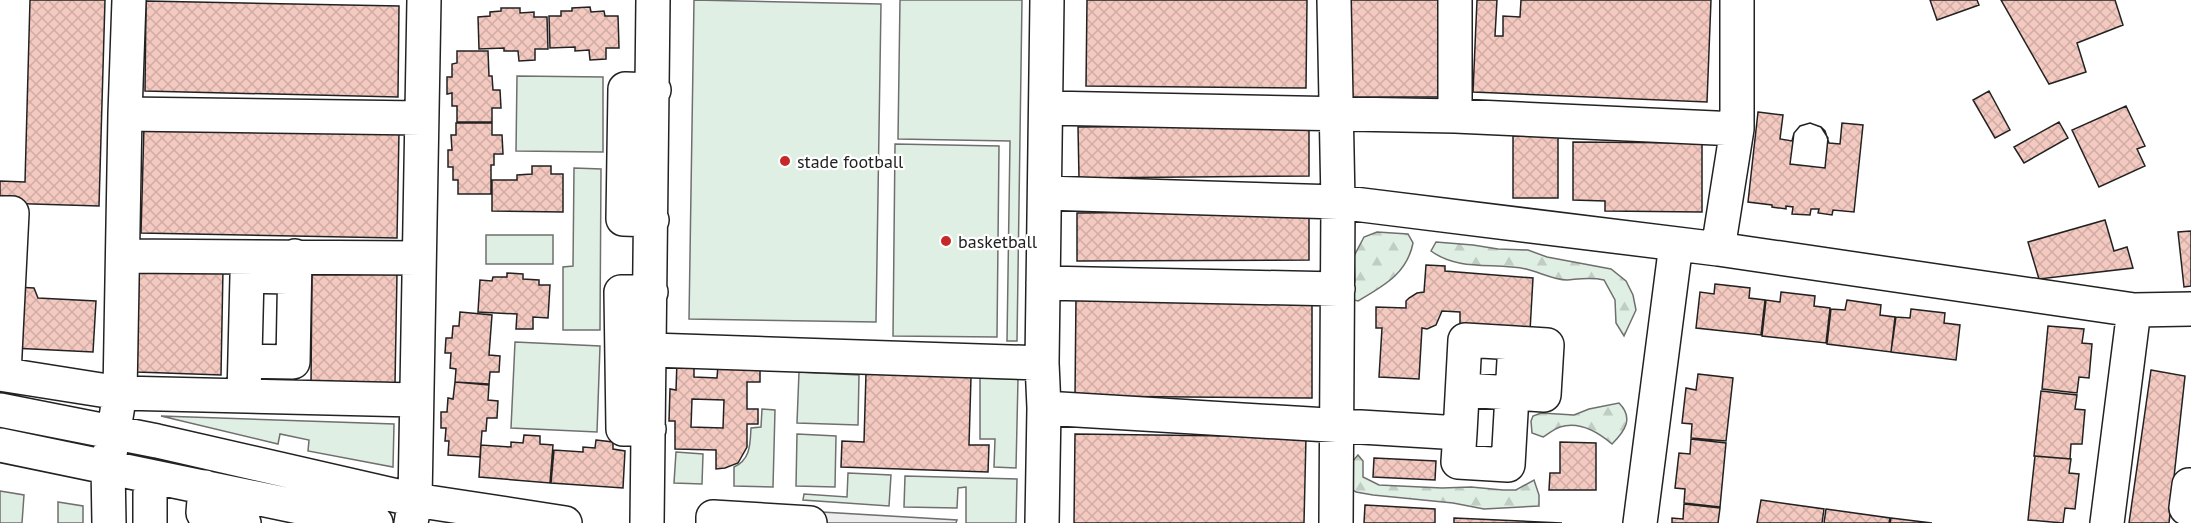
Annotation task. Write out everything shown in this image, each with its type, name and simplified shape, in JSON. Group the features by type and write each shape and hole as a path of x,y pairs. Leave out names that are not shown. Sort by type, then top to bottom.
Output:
{"street":[{"path":"109,523 108,466 120,393 129,0"},
{"path":"413,511 424,0"},
{"path":"647,523 649,429 623,429 636,349 621,292 651,292 652,220 623,219 625,89 654,90 653,0"},
{"path":"1042,523 1047,0"},
{"path":"1334,0 1338,202 1336,523"},
{"path":"1455,0 1455,116"},
{"path":"1718,249 1737,129 1737,0"},
{"path":"1046,108 1455,116 1737,129"},
{"path":"125,114 421,118"},
{"path":"1045,193 1338,202 1718,249 2134,310 2191,309"},
{"path":"0,213 12,213 2,374 120,393 415,400"},
{"path":"1640,523 1676,244"},
{"path":"123,256 295,267"},
{"path":"244,395 247,276 295,267 419,258"},
{"path":"245,361 293,362 295,267"},
{"path":"1043,283 1338,289"},
{"path":"2107,523 2134,310"},
{"path":"1466,340 1515,343 1508,465 1458,462 1463,390 1466,340"},
{"path":"636,349 1042,363"},
{"path":"1463,390 1512,393"},
{"path":"1044,408 1460,433"},
{"path":"0,410 158,441 413,511 565,523"},
{"path":"0,445 108,466 358,521"},
{"path":"2191,485 2189,485 2186,508 2191,509"},
{"path":"205,487 203,513 244,523"},
{"path":"713,523 713,518 810,523"}],"green space":[{"name":"stade football","path":"694,0 881,4 876,322 689,319"},
{"path":"900,0 1022,0 1017,341 1007,341 1010,141 898,139"},
{"path":"517,76 603,77 603,152 516,151"},
{"name":"basketball","path":"895,144 999,146 997,337 893,336"},
{"path":"574,168 601,169 600,330 563,330 563,267 573,266"},
{"path":"1377,232 1408,234 1413,243 1410,254 1400,271 1385,284 1358,301 1350,299 1355,281 1354,256 1364,237"},
{"path":"486,235 553,235 553,264 486,264"},
{"path":"1436,242 1528,250 1547,257 1611,269 1626,281 1633,295 1636,310 1624,336 1616,323 1615,300 1604,280 1590,278 1562,280 1514,267 1454,262 1431,251"},
{"path":"515,342 600,346 597,432 511,428"},
{"path":"799,372 859,375 858,425 797,423"},
{"path":"980,378 1018,379 1016,468 994,467 995,439 980,439"},
{"path":"1619,403 1627,419 1621,434 1612,444 1601,435 1574,425 1560,427 1543,437 1532,433 1533,416 1541,413 1574,415 1589,409"},
{"path":"762,409 775,410 773,487 734,486 734,467 740,464 747,455 751,428 761,427"},
{"path":"161,416 394,424 393,467 308,451 309,440 280,434 278,444"},
{"path":"797,434 836,436 835,487 796,486"},
{"path":"676,452 703,454 702,484 674,483"},
{"path":"1358,455 1363,461 1363,477 1379,485 1516,490 1534,480 1539,495 1539,506 1484,509 1453,503 1356,492 1349,487 1348,467"},
{"path":"848,473 891,475 889,506 803,500 804,494 847,497"},
{"path":"905,476 1017,479 1016,523 966,523 966,487 958,488 957,508 904,507"},
{"path":"0,491 24,495 22,523 0,523"},
{"path":"58,502 83,506 83,523 58,523"}],"shaded area":[{"path":"703,505 957,520 956,523 702,523"}],"building":[{"path":"30,0 105,0 99,206 0,203 0,181 25,182"},
{"path":"1087,0 1307,0 1306,88 1086,86"},
{"path":"1347,0 1438,0 1438,97 1347,97"},
{"path":"1477,0 1497,0 1495,36 1503,36 1503,16 1520,17 1521,0 1711,0 1707,102 1473,92"},
{"path":"1930,0 1977,0 1979,5 1937,20"},
{"path":"2001,0 2115,0 2123,25 2077,43 2086,72 2049,84"},
{"path":"146,1 399,6 398,97 145,91"},
{"path":"590,7 591,12 604,11 605,16 618,16 619,48 606,48 606,59 590,60 589,50 575,51 575,47 550,48 549,16 561,16 561,11 572,11 572,8"},
{"path":"501,8 520,8 520,13 534,12 534,17 547,17 548,49 535,49 535,60 519,61 518,51 504,51 504,48 479,49 478,17 490,16 490,12 501,11"},
{"path":"457,51 488,51 489,76 492,76 493,90 500,90 501,108 492,108 492,122 457,122 457,106 452,106 452,93 447,94 447,77 452,77 452,64 457,63"},
{"path":"1989,91 2010,130 1995,138 1973,100"},
{"path":"2126,106 2145,146 2137,149 2145,166 2099,187 2072,130"},
{"path":"1758,112 1783,115 1780,139 1792,141 1794,133 1800,126 1810,123 1825,131 1829,143 1840,144 1842,123 1863,125 1854,212 1833,210 1832,215 1818,213 1819,209 1811,209 1810,215 1792,214 1793,207 1786,206 1786,209 1748,202"},
{"path":"2059,122 2068,138 2024,163 2014,147"},
{"path":"456,123 492,123 492,135 502,135 503,154 494,154 494,165 491,165 491,194 458,194 458,180 453,180 453,167 448,167 448,150 452,150 451,135 456,135"},
{"path":"1810,123 1821,127 1828,138 1825,168 1790,164 1794,133 1800,126"},
{"path":"1309,125 1309,176 1079,178 1078,127"},
{"path":"144,126 399,131 397,238 141,233"},
{"path":"1513,136 1558,136 1558,198 1513,198"},
{"path":"1573,142 1702,143 1702,212 1605,211 1605,201 1573,200"},
{"path":"532,166 551,166 551,174 563,174 563,212 492,211 492,180 517,180 517,175 532,174"},
{"path":"1309,211 1309,260 1077,261 1077,213"},
{"path":"2105,220 2114,251 2127,247 2133,268 2039,279 2028,242"},
{"path":"2191,231 2191,286 2184,287 2178,232"},
{"path":"1426,265 1445,266 1445,271 1533,278 1530,331 1460,327 1460,312 1442,311 1436,325 1427,329 1422,328 1419,379 1379,377 1382,328 1376,328 1376,307 1406,308 1406,301 1409,298 1424,292"},
{"path":"139,267 223,269 221,375 137,372"},
{"path":"312,273 397,274 395,384 311,383"},
{"path":"507,273 523,274 523,279 539,280 539,285 550,285 548,318 533,317 533,329 516,329 517,314 478,312 480,280 492,281 493,277 507,277"},
{"path":"1715,284 1750,288 1749,298 1765,300 1761,335 1696,328 1700,292 1714,294"},
{"path":"15,287 34,288 38,298 96,301 93,352 12,348"},
{"path":"1781,292 1815,296 1814,306 1830,308 1826,343 1762,336 1766,300 1780,302"},
{"path":"1076,296 1312,298 1312,398 1075,396"},
{"path":"1847,300 1881,305 1880,315 1895,317 1891,352 1827,344 1831,309 1845,310"},
{"path":"1911,309 1945,313 1944,323 1960,325 1956,360 1891,352 1896,317 1910,318"},
{"path":"460,312 492,315 489,355 500,356 499,372 490,372 489,384 455,382 456,369 450,368 451,353 445,353 446,338 452,338 453,326 459,326"},
{"path":"2048,326 2084,329 2082,343 2092,344 2089,378 2079,377 2077,393 2042,389"},
{"path":"677,361 694,362 694,377 717,378 718,365 760,366 760,382 747,382 747,409 758,409 758,424 747,424 747,447 738,463 716,469 716,450 675,449 675,421 669,421 670,389 676,390","holes":["692,399 724,400 723,428 691,427"]},
{"path":"2151,370 2185,376 2169,523 2129,523"},
{"path":"866,373 971,377 969,445 989,445 988,472 841,467 842,441 864,442"},
{"path":"1698,374 1733,378 1726,441 1691,438 1692,424 1682,423 1686,388 1696,390"},
{"path":"455,382 489,385 488,400 498,401 497,418 487,418 486,431 482,431 480,457 448,455 449,441 445,441 446,428 441,428 441,412 447,412 448,398 453,399"},
{"path":"2041,391 2077,395 2075,409 2085,410 2082,444 2071,444 2070,459 2034,456"},
{"path":"1075,434 1306,437 1304,523 1074,523"},
{"path":"524,435 540,436 540,444 553,445 550,483 479,477 481,445 511,447 511,442 523,443"},
{"path":"1691,439 1726,443 1720,507 1684,503 1685,489 1675,488 1679,453 1690,454"},
{"path":"596,440 613,442 613,449 625,451 623,488 551,483 554,450 583,452 583,447 595,448"},
{"path":"1560,442 1596,443 1596,490 1549,490 1550,473 1560,473"},
{"path":"2035,456 2071,459 2069,473 2079,474 2075,509 2065,508 2063,523 2028,520"},
{"path":"1374,458 1436,461 1435,480 1373,477"},
{"path":"1761,500 1824,509 1822,523 1757,523"},
{"path":"1684,504 1720,508 1718,523 1672,523 1672,518 1683,519"},
{"path":"1365,505 1435,509 1435,523 1364,523"},
{"path":"1826,509 1890,518 1889,523 1824,523"},
{"path":"1454,518 1562,523 1454,523"},
{"path":"1891,518 1932,523 1890,523"}],"place":[{"name":"stade football","path":"785,161"},
{"name":"basketball","path":"946,241"}]}
